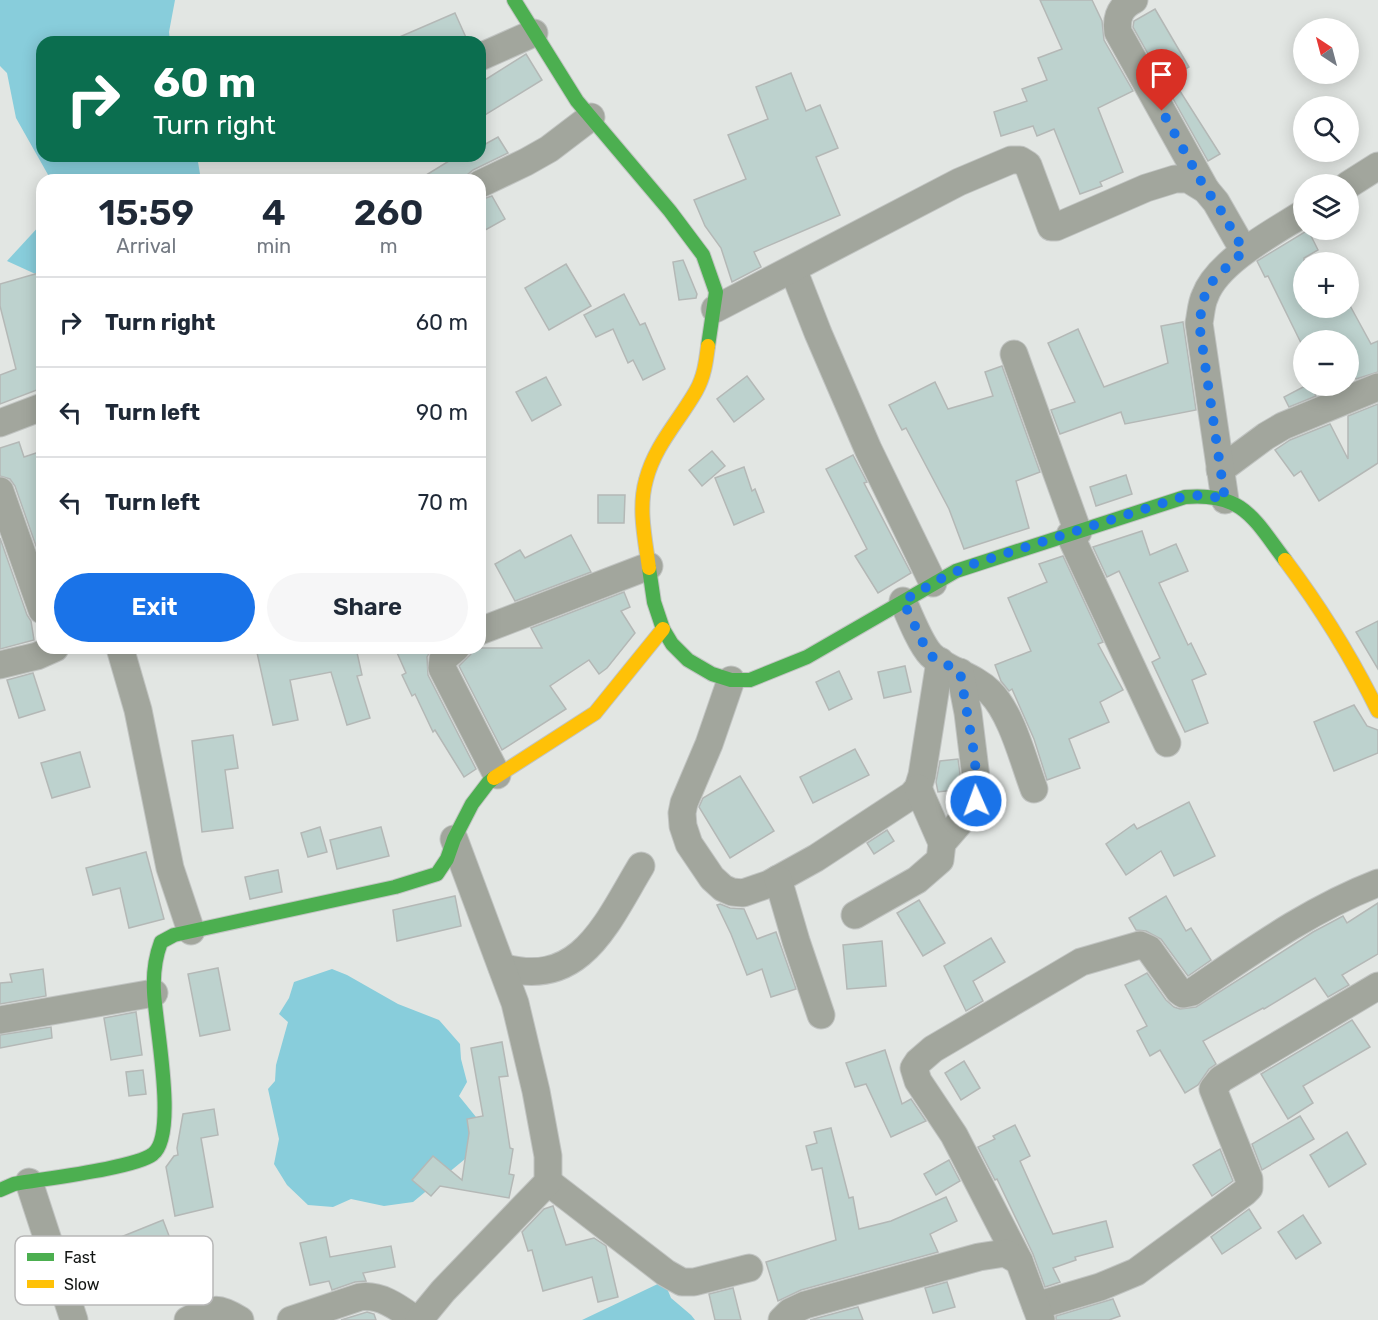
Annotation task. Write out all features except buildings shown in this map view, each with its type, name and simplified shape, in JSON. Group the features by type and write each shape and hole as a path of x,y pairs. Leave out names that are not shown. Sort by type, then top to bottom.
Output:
{"street":[{"path":"514,0 556,69 591,117 670,211 703,255 716,292 704,373 697,390 665,436 645,482 642,515 654,602 663,629 672,644 688,660 712,674 731,680 750,680 807,657 933,583 973,564 1185,496 1207,495 1242,508 1260,526 1308,589 1378,711"},
{"path":"1134,0 1121,10 1116,21 1118,32 1206,190 1216,202 1244,251"},
{"path":"486,54 534,33"},
{"path":"486,181 541,153 591,117"},
{"path":"714,309 959,182 1011,160 1020,159 1028,165 1051,227 1056,227 1175,178 1188,179 1206,190"},
{"path":"1359,178 1378,166"},
{"path":"1225,500 1199,323 1201,307 1214,279 1244,251 1293,220"},
{"path":"793,269 868,449 933,583"},
{"path":"1014,354 1074,533 1167,743"},
{"path":"1220,470 1283,426 1378,387"},
{"path":"0,423 36,410"},
{"path":"0,491 36,593"},
{"path":"486,629 649,566"},
{"path":"903,601 931,656 978,682 997,700 1006,716 1035,789"},
{"path":"0,1190 14,1184 135,1163 154,1154 159,1145 164,1120 165,1098 154,993 154,971 161,942 174,935 428,879 437,874 472,804 488,783 595,713 663,629"},
{"path":"0,665 42,654"},
{"path":"122,654 138,710 170,868 191,931"},
{"path":"449,654 443,659 442,668 497,775"},
{"path":"731,680 709,744 684,803 683,826 689,844 723,888 743,893 753,891 816,858 905,801 918,788 950,667"},
{"path":"942,843 974,806 978,794 972,743 950,667"},
{"path":"855,915 917,880 940,860 942,843 918,788"},
{"path":"291,1320 369,1296 397,1307 417,1320 548,1182 548,1156 536,1091 515,1003 454,839"},
{"path":"502,967 522,972 540,972 570,962 594,941 641,866"},
{"path":"778,879 821,1015"},
{"path":"1378,883 1352,893 1291,926 1192,992 1183,994 1179,991 1145,946 1140,945 1100,955 1081,962 1051,979 933,1049 918,1062 914,1068 918,1081 954,1135 1019,1261 1038,1313 1136,1272 1245,1192 1249,1188 1249,1179 1213,1089 1214,1086 1245,1064 1378,986"},
{"path":"0,1020 154,993"},
{"path":"29,1182 47,1236"},
{"path":"548,1182 666,1273 682,1282 694,1282 749,1268"},
{"path":"782,1320 790,1312 804,1305 979,1257 1005,1252 1019,1261"},
{"path":"69,1305 74,1320"},
{"path":"188,1320 216,1310 222,1310 240,1320"}],"water":[{"path":"0,0 175,0 169,36 36,36 36,153 16,118 7,73 0,66"},
{"path":"41,162 198,162 200,174 48,174"},
{"path":"36,230 36,274 7,261"},
{"path":"332,969 398,1004 439,1020 460,1044 467,1082 459,1096 476,1117 465,1159 413,1202 384,1206 351,1199 333,1207 308,1205 287,1185 274,1164 279,1139 268,1089 275,1081 276,1065 288,1022 279,1014 289,998 294,982"},
{"path":"664,1281 671,1298 695,1320 582,1320"}],"traffic: fast":[{"path":"514,0 577,101 670,211 703,255 716,292 708,346"},
{"path":"649,568 654,602 663,629 672,644 688,660 712,674 731,680 750,680 807,657 956,571 1185,497 1221,499 1234,504 1255,521 1285,560"},
{"path":"0,1190 14,1184 128,1164 153,1154 160,1143 165,1103 154,985 154,972 161,942 174,935 395,887 437,874 447,859 454,839 472,804 494,778"}],"traffic: slow":[{"path":"649,568 642,513 646,480 661,444 699,386 708,346"},
{"path":"1285,560 1335,634 1378,711"},
{"path":"494,778 595,713 663,629"}],"route":[{"path":"976,801 978,794 974,753 960,672 931,656 903,601 942,578 973,564 1110,522 1185,496 1207,495 1225,500 1199,323 1205,294 1214,279 1244,251 1216,202 1206,190 1162,111"}]}
